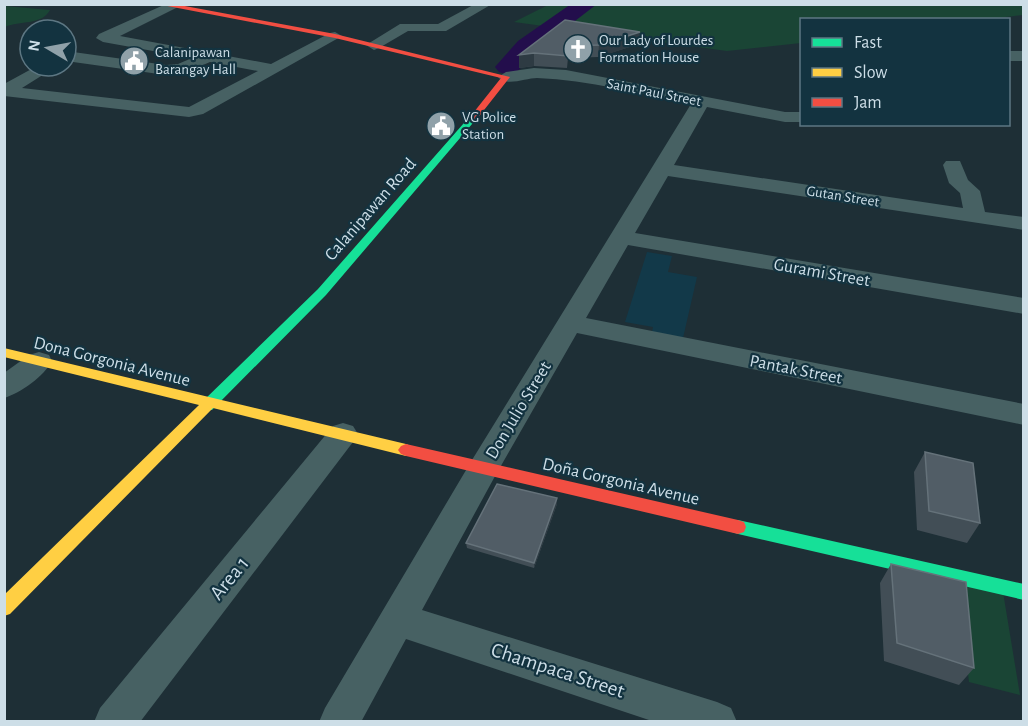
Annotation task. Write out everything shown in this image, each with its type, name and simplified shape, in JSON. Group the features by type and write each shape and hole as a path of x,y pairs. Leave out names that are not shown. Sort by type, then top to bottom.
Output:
{"street":[{"path":"374,45 405,27 441,28 486,4"},
{"path":"78,50 171,5 335,36 506,77"},
{"path":"5,91 189,112 197,110 335,36"},
{"path":"104,37 274,69"},
{"path":"78,58 166,70 182,69 209,56"},
{"name":"Saint Paul Street","path":"506,77 534,73 566,75 785,117 800,117"},
{"name":"Calanipawan Road","path":"4,608 322,292 460,134 506,77"},
{"path":"5,91 28,78"},
{"name":"Don Julio Street","path":"339,722 483,469 702,101"},
{"path":"952,165 959,183 970,191 975,216"},
{"name":"Gutan Street","path":"662,169 1023,224"},
{"name":"Gurami Street","path":"621,237 1023,306"},
{"name":"Pantak Street","path":"569,323 1023,415"},
{"name":"Dona Gorgonia Avenue","path":"4,352 210,404"},
{"path":"4,388 39,361"},
{"name":"Doña Gorgonia Avenue","path":"210,404 483,469 1023,592"},
{"name":"Area 1","path":"114,722 343,434"},
{"name":"Champaca Street","path":"398,620 717,722"}],"shaded area":[{"path":"647,252 672,256 668,272 697,277 683,338 652,332 653,327 625,322"}],"green space":[{"path":"550,4 1024,5 1023,15 998,18 800,18 800,43 727,51 514,22"},
{"path":"5,6 50,10 41,18 18,18 18,24 5,27"},
{"path":"957,582 1003,592 1020,695 969,682"}],"building":[{"path":"565,20 640,32 599,45 567,46 568,56 534,53 519,55"},
{"path":"925,452 973,463 980,523 929,511"},
{"path":"497,484 557,498 534,563 466,543"},
{"path":"891,564 966,582 974,668 897,643"}],"waterway":[{"path":"508,67 527,46 586,4"}],"traffic: fast":[{"path":"207,406 322,292 474,117"},
{"path":"738,527 1024,592"}],"traffic: slow":[{"path":"4,352 406,450"},
{"path":"4,608 207,406"}],"traffic: jam":[{"path":"160,4 335,36 506,77 474,117"},
{"path":"406,450 738,527"}],"place":[{"name":"Our Lady of Lourdes Formation House","path":"578,49"},
{"name":"Calanipawan Barangay Hall","path":"134,61"},
{"name":"VG Police Station","path":"441,126"}]}
